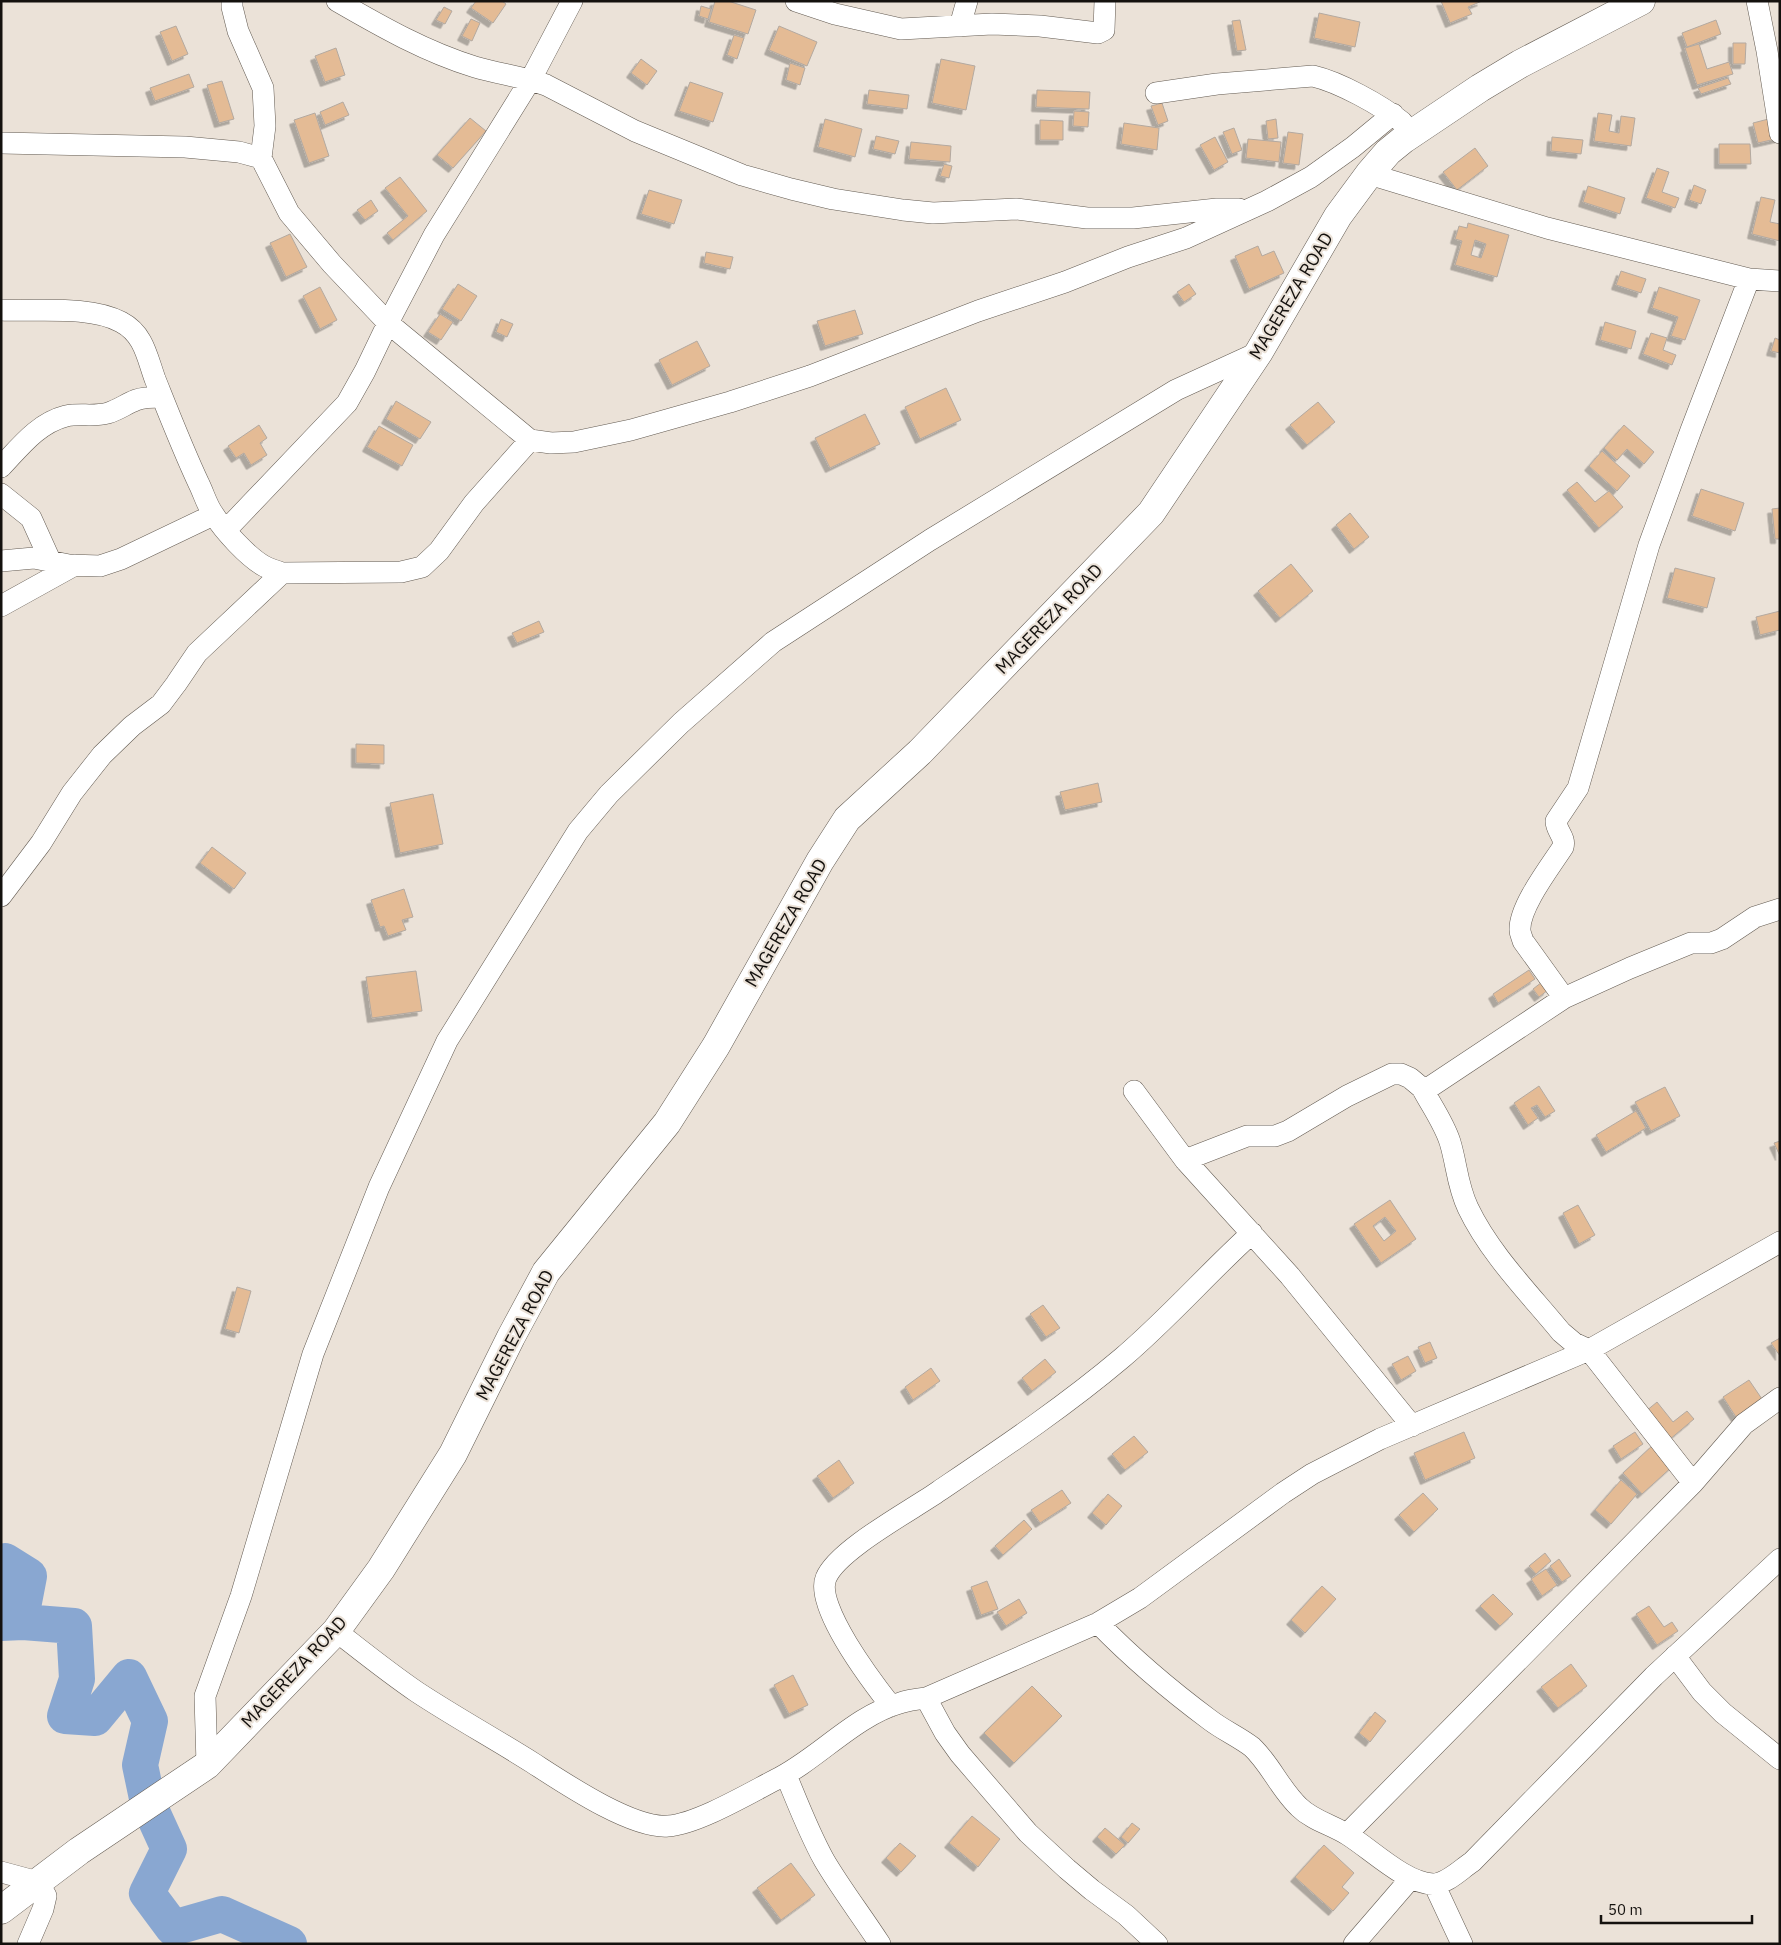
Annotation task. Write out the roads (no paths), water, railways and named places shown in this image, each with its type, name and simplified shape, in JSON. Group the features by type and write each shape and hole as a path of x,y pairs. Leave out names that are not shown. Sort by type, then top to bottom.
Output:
{"street":[{"path":"232,1 238,31 263,88 265,126 261,158 289,213 332,264 388,323 530,440 551,443 574,442 631,430 802,379 978,311 1066,282 1128,257 1186,238 1282,193 1310,177 1353,147 1393,114"},
{"path":"337,1 431,52 474,67 531,80 565,94 635,131 742,175 833,199 933,213 1016,209 1087,218 1133,218 1217,209 1245,209"},
{"path":"1,561 34,558 75,565 100,566 219,522 347,403 438,228 531,80 572,1"},
{"path":"796,1 835,14 901,29 992,24 1101,33 1104,30 1105,1"},
{"path":"960,26 967,1"},
{"name":"MAGEREZA ROAD","path":"1,1910 95,1840 206,1765 336,1631 381,1569 453,1454 511,1337 546,1272 667,1123 716,1046 846,819 920,752 1151,514 1259,352 1338,216 1369,174 1388,152 1443,111 1520,64 1641,1"},
{"path":"1757,1 1780,133"},
{"path":"1156,93 1217,84 1313,76 1337,85 1393,114 1414,132"},
{"path":"1,143 50,142 130,147 185,147 232,151 261,158"},
{"path":"1369,174 1547,228 1749,279 1780,281"},
{"path":"1564,998 1523,941 1520,931 1524,908 1563,847 1564,840 1556,827 1556,821 1578,788 1649,546 1677,465 1749,279"},
{"path":"1,310 77,312 100,315 122,322 136,333 145,346 148,361 190,467 219,522 249,554 264,566 282,573 401,572 422,567 439,551 474,503 530,440"},
{"path":"206,1765 205,1696 241,1596 312,1354 379,1187 447,1041 578,831 610,794 681,723 773,642 930,540 1176,390 1259,352"},
{"path":"1,468 35,432 54,420 67,416 102,415 135,401 162,397"},
{"path":"1,494 31,518 39,532 50,560"},
{"path":"1,606 75,565"},
{"path":"1,896 41,843 72,794 102,754 132,726 161,704 197,653 282,573"},
{"path":"1422,1088 1430,1087 1564,998 1691,943 1717,941 1755,917 1780,908"},
{"path":"1185,1160 1247,1136 1275,1136 1288,1131 1347,1096 1392,1074 1401,1074 1410,1078 1422,1088 1449,1140 1458,1183 1468,1208 1490,1245 1562,1332 1574,1343 1589,1350 1693,1483"},
{"path":"1134,1091 1185,1160 1308,1297 1412,1426"},
{"path":"891,1706 873,1684 828,1610 824,1586 825,1579 833,1566 876,1532 939,1492 1082,1390 1161,1323 1206,1276 1252,1233"},
{"path":"336,1631 417,1692 578,1793 621,1814 642,1821 666,1826 684,1823 786,1775 848,1730 891,1706 926,1698 1098,1623 1140,1598 1283,1493 1312,1474 1380,1440 1589,1350 1780,1242"},
{"path":"1347,1834 1693,1483 1744,1424 1780,1398"},
{"path":"1098,1623 1143,1666 1209,1720 1259,1754 1271,1768 1285,1792 1300,1809 1347,1834 1411,1878 1434,1884 1452,1876 1472,1862 1617,1713 1675,1656 1780,1559"},
{"path":"1675,1656 1702,1692 1723,1713 1780,1759"},
{"path":"926,1698 945,1733 960,1754 1028,1833 1067,1869 1126,1915 1157,1944"},
{"path":"786,1775 812,1838 824,1860 880,1944"},
{"path":"1,1872 38,1882 44,1891 46,1901 28,1944"},
{"path":"1354,1944 1411,1878"},
{"path":"1434,1884 1462,1944"}],"waterway":[{"path":"1,1597 24,1602 29,1576 5,1561"},
{"path":"1,1623 23,1622 74,1626 77,1679 65,1716 95,1718 129,1677 150,1721 140,1765 148,1803 169,1849 147,1893 173,1928 222,1914 289,1944"}]}
